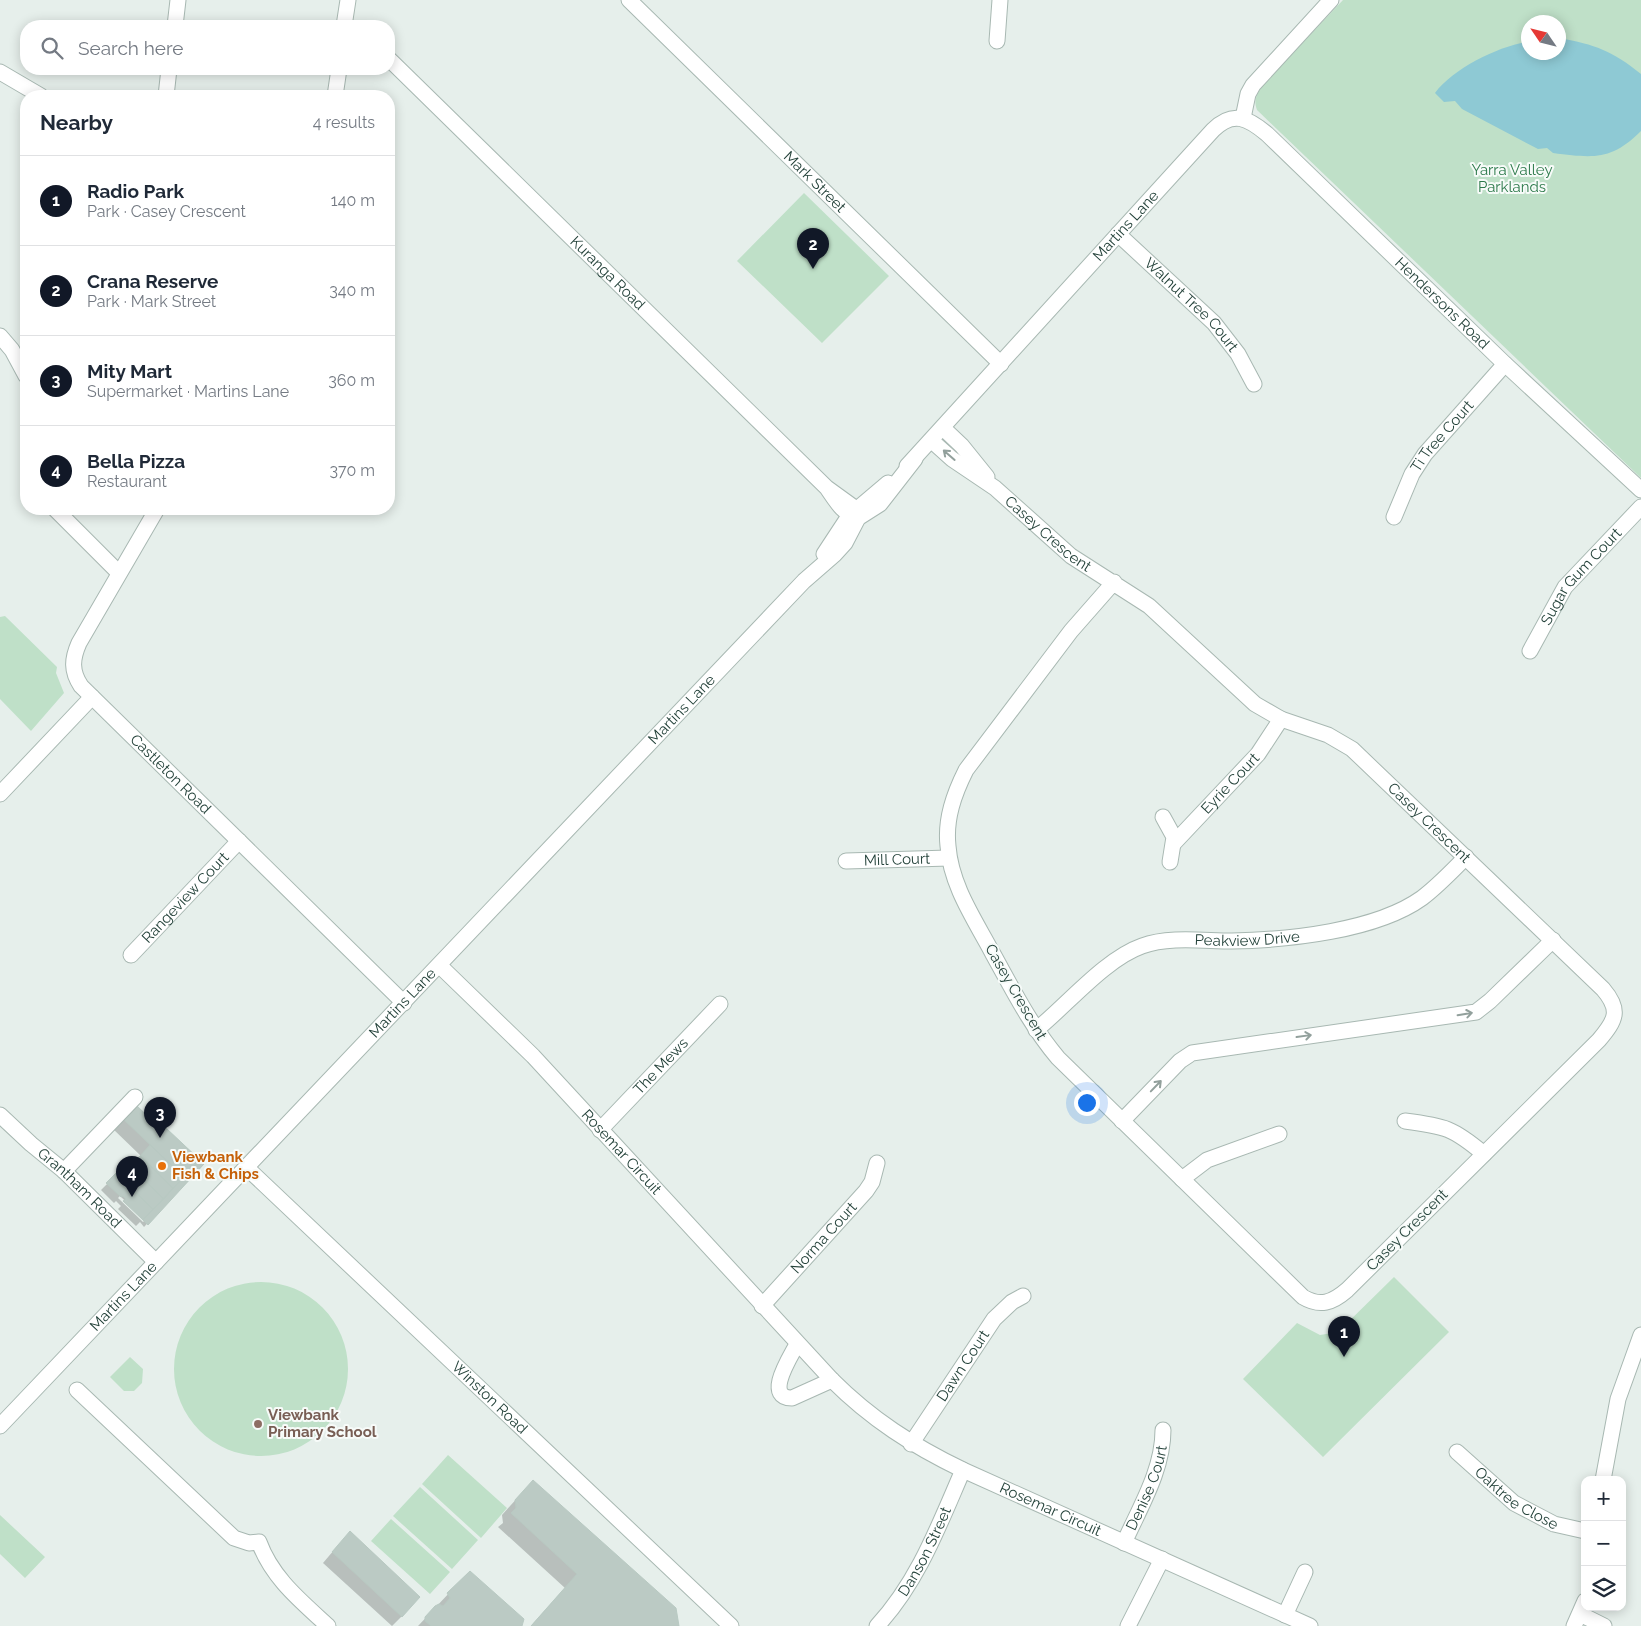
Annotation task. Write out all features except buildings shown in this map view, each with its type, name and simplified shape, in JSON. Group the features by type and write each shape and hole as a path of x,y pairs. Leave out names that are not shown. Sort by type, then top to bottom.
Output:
{"street":[{"path":"176,20 178,0"},
{"path":"345,20 348,0"},
{"name":"Mark Street","path":"630,0 1001,364"},
{"path":"997,41 1000,0"},
{"path":"1243,118 1248,94 1253,85 1331,0"},
{"name":"Kuranga Road","path":"395,65 827,488 839,506 854,515"},
{"path":"0,72 31,90"},
{"path":"167,90 168,75"},
{"path":"336,90 338,75"},
{"name":"Martins Lane","path":"0,1426 440,966 804,581 846,543 854,515 880,504 915,459 1220,123 1227,119 1243,118"},
{"name":"Hendersons Road","path":"1243,118 1257,125 1267,134 1505,364 1641,490"},
{"name":"Walnut Tree Court","path":"1118,234 1214,323 1238,354 1254,384"},
{"path":"0,336 20,365"},
{"name":"Ti Tree Court","path":"1394,517 1412,474 1425,454 1505,364"},
{"name":"Casey Crescent","path":"944,428 962,446 995,488"},
{"name":"Casey Crescent","path":"932,441 952,458 995,488 1049,539 1071,556 1109,579 1149,606 1246,697 1281,719 1328,735 1352,749 1553,940 1603,989 1614,1004 1615,1017 1599,1040 1347,1290 1330,1302 1315,1303 1303,1297 1058,1058 1036,1030 958,890 949,858 947,830 956,790 966,770 1109,579"},
{"name":"Sugar Gum Court","path":"1530,651 1566,587 1641,507"},
{"path":"61,515 119,573"},
{"name":"Castleton Road","path":"153,515 79,643 72,661 76,678 92,697 404,1003"},
{"path":"0,794 92,697"},
{"name":"Eyrie Court","path":"1174,843 1258,754 1281,719"},
{"path":"1163,817 1172,831 1174,843 1170,862"},
{"name":"Rangeview Court","path":"131,955 239,841"},
{"name":"Peakview Drive","path":"1036,1030 1107,967 1142,946 1164,942 1278,939 1367,923 1402,910 1421,899 1466,857"},
{"name":"Mill Court","path":"846,862 949,858"},
{"path":"1122,1121 1180,1061 1192,1053 1476,1012 1490,1001 1553,940"},
{"name":"Rosemar Circuit","path":"440,966 533,1056 796,1344 872,1417 911,1444 963,1470 1310,1626"},
{"name":"The Mews","path":"600,1130 720,1004"},
{"path":"64,1172 135,1097"},
{"name":"Grantham Road","path":"0,1115 64,1172 156,1262"},
{"path":"1405,1121 1449,1129 1462,1136 1484,1154"},
{"path":"1182,1179 1207,1160 1279,1134"},
{"name":"Norma Court","path":"762,1306 866,1192 872,1182 877,1163"},
{"name":"Winston Road","path":"247,1168 731,1626"},
{"name":"Dawn Court","path":"911,1444 994,1319 1012,1302 1022,1296"},
{"path":"1604,1476 1618,1399 1641,1335"},
{"path":"796,1344 779,1381 778,1390 782,1395 786,1398 792,1398 832,1380"},
{"path":"77,1390 234,1538 249,1544 259,1542 272,1569 284,1584 328,1626"},
{"name":"Denise Court","path":"1124,1543 1156,1472 1163,1445 1162,1430"},
{"name":"Oaktree Close","path":"1457,1452 1514,1503 1554,1524 1581,1530"},
{"name":"Danson Street","path":"877,1626 901,1599 914,1577 963,1470"},
{"path":"1128,1626 1162,1560"},
{"path":"1285,1615 1304,1572"},
{"path":"1579,1614 1604,1626"}],"green space":[{"name":"Yarra Valley Parklands","path":"1343,0 1641,0 1641,478 1257,110 1257,94 1263,85"},
{"path":"804,193 889,276 822,343 737,261"},
{"path":"5,616 57,667 56,673 64,693 31,731 0,699 0,617"},
{"path":"1394,1277 1449,1332 1323,1457 1243,1379 1297,1323 1320,1335 1338,1332"},
{"path":"252,1282 270,1282 294,1288 323,1307 342,1336 348,1360 348,1378 342,1402 323,1431 294,1450 270,1456 252,1456 228,1450 199,1431 180,1402 174,1378 174,1360 180,1336 199,1307 228,1288"},
{"path":"130,1357 143,1369 142,1383 134,1391 124,1391 110,1377"},
{"path":"448,1455 507,1508 481,1538 422,1484"},
{"path":"420,1487 478,1540 452,1569 393,1516"},
{"path":"0,1515 45,1557 25,1578 0,1554"},
{"path":"391,1519 450,1572 430,1594 371,1541"}],"water":[{"path":"1566,39 1593,46 1621,59 1641,74 1641,131 1620,148 1601,155 1579,156 1553,153 1547,148 1538,149 1462,109 1455,101 1444,102 1435,93 1464,67 1503,48 1521,43 1521,60 1566,60"}],"place":[{"name":"Crana Reserve","path":"813,269"},
{"name":"Mity Mart","path":"160,1138"},
{"name":"Viewbank Fish & Chips","path":"162,1166"},
{"name":"Bella Pizza","path":"132,1197"},
{"name":"Radio Park","path":"1344,1357"},
{"name":"Viewbank Primary School","path":"258,1424"}]}
